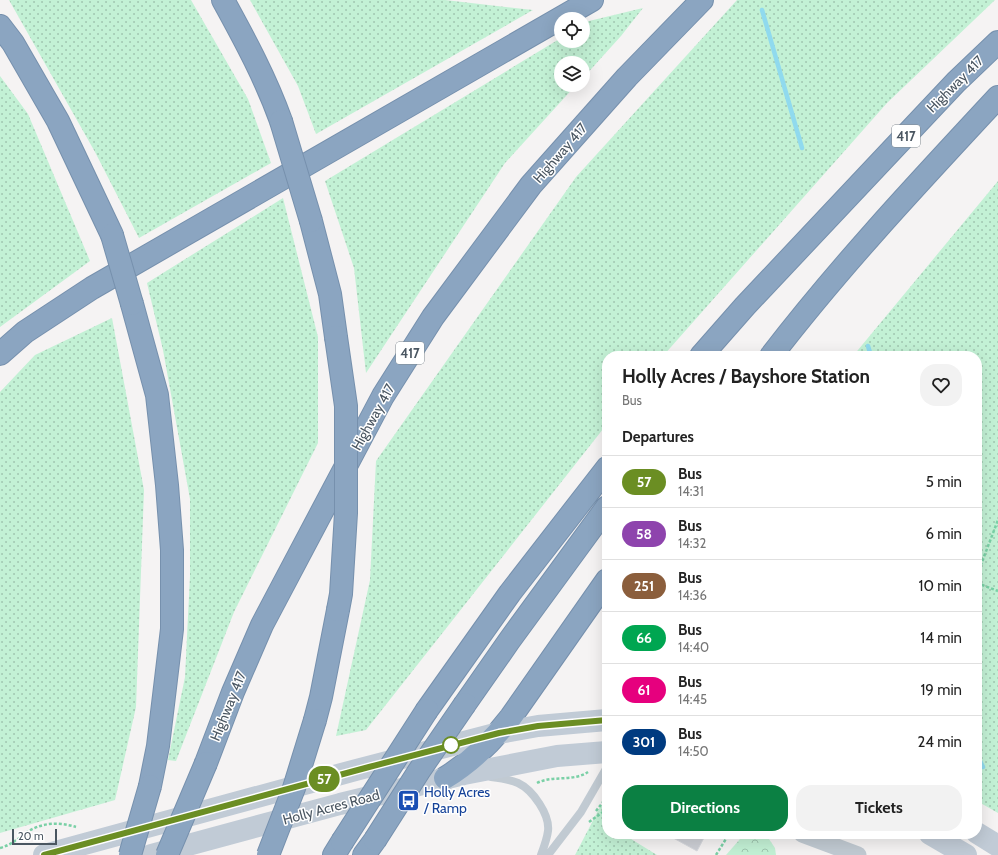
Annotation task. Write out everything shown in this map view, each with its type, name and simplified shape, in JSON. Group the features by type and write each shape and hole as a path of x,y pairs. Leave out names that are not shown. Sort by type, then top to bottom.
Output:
{"highway":[{"path":"223,0 258,65 271,93 281,121 311,221 330,294 346,406 346,513 341,594 321,697 315,720 294,788 268,855"},
{"path":"0,354 25,332 92,288 592,0"},
{"name":"Highway 417","path":"167,855 206,763 233,692 262,625 383,396 433,317 531,185 627,77 702,0"},
{"path":"0,26 13,43 58,121 112,235 157,395 172,550 172,629 158,746 150,786 130,855"},
{"name":"Highway 417","path":"706,351 956,82 998,42"},
{"path":"775,351 829,284 904,198 998,97"},
{"path":"725,351 815,232"},
{"path":"338,849 427,710 510,593 602,474"},
{"path":"369,847 513,634 602,514"},
{"path":"454,776 476,757 499,733 602,587"}],"main road":[{"name":"Holly Acres Road","path":"44,855 377,764 499,733 538,726 602,720"},
{"name":"Holly Acres Road","path":"151,855 340,804 454,776 557,756 602,752"},
{"path":"982,836 998,846"},
{"path":"939,839 966,855"}],"street":[{"path":"815,839 858,855"}],"lane":[{"path":"454,776 502,778 526,788 542,807 547,820 548,829 546,844 541,855"},
{"path":"548,855 582,812 602,776"}],"path":[{"path":"982,562 998,520"},
{"path":"982,585 998,590"},
{"path":"526,788 546,779 578,777 589,771"},
{"path":"587,823 602,812"},
{"path":"716,855 726,839"},
{"path":"0,848 9,845"}],"green space":[{"path":"9,0 191,0 248,99 271,163 139,238 95,152"},
{"path":"250,0 445,0 533,10 316,134 298,86"},
{"path":"737,0 995,0 887,103 667,351 602,351 602,430 366,730 336,736 370,580 376,461 576,177"},
{"path":"643,8 621,36 590,70 590,56 554,56 554,92 570,92 505,163 366,373 354,268 325,181 554,42 554,48 590,48 590,21"},
{"path":"0,76 28,114 90,261 0,327"},
{"path":"998,181 998,813 982,804 982,351 857,351"},
{"path":"283,198 318,337 318,443 234,612 176,761 168,760 185,677 190,576 190,499 163,350 147,283"},
{"path":"112,318 144,490 136,707 115,800 0,833 0,392 35,355"},
{"path":"602,805 602,839 631,839 657,855 575,855"},
{"path":"740,839 769,839 775,848 776,855 726,855"}],"building":[{"path":"675,839 703,839 697,851"}],"waterway":[{"path":"762,10 802,148"},
{"path":"868,346 870,351"}],"bus line":[{"name":"57","path":"44,855 499,733 538,726 602,720"}],"place":[{"name":"Holly Acres / Ramp","path":"408,800"}]}
